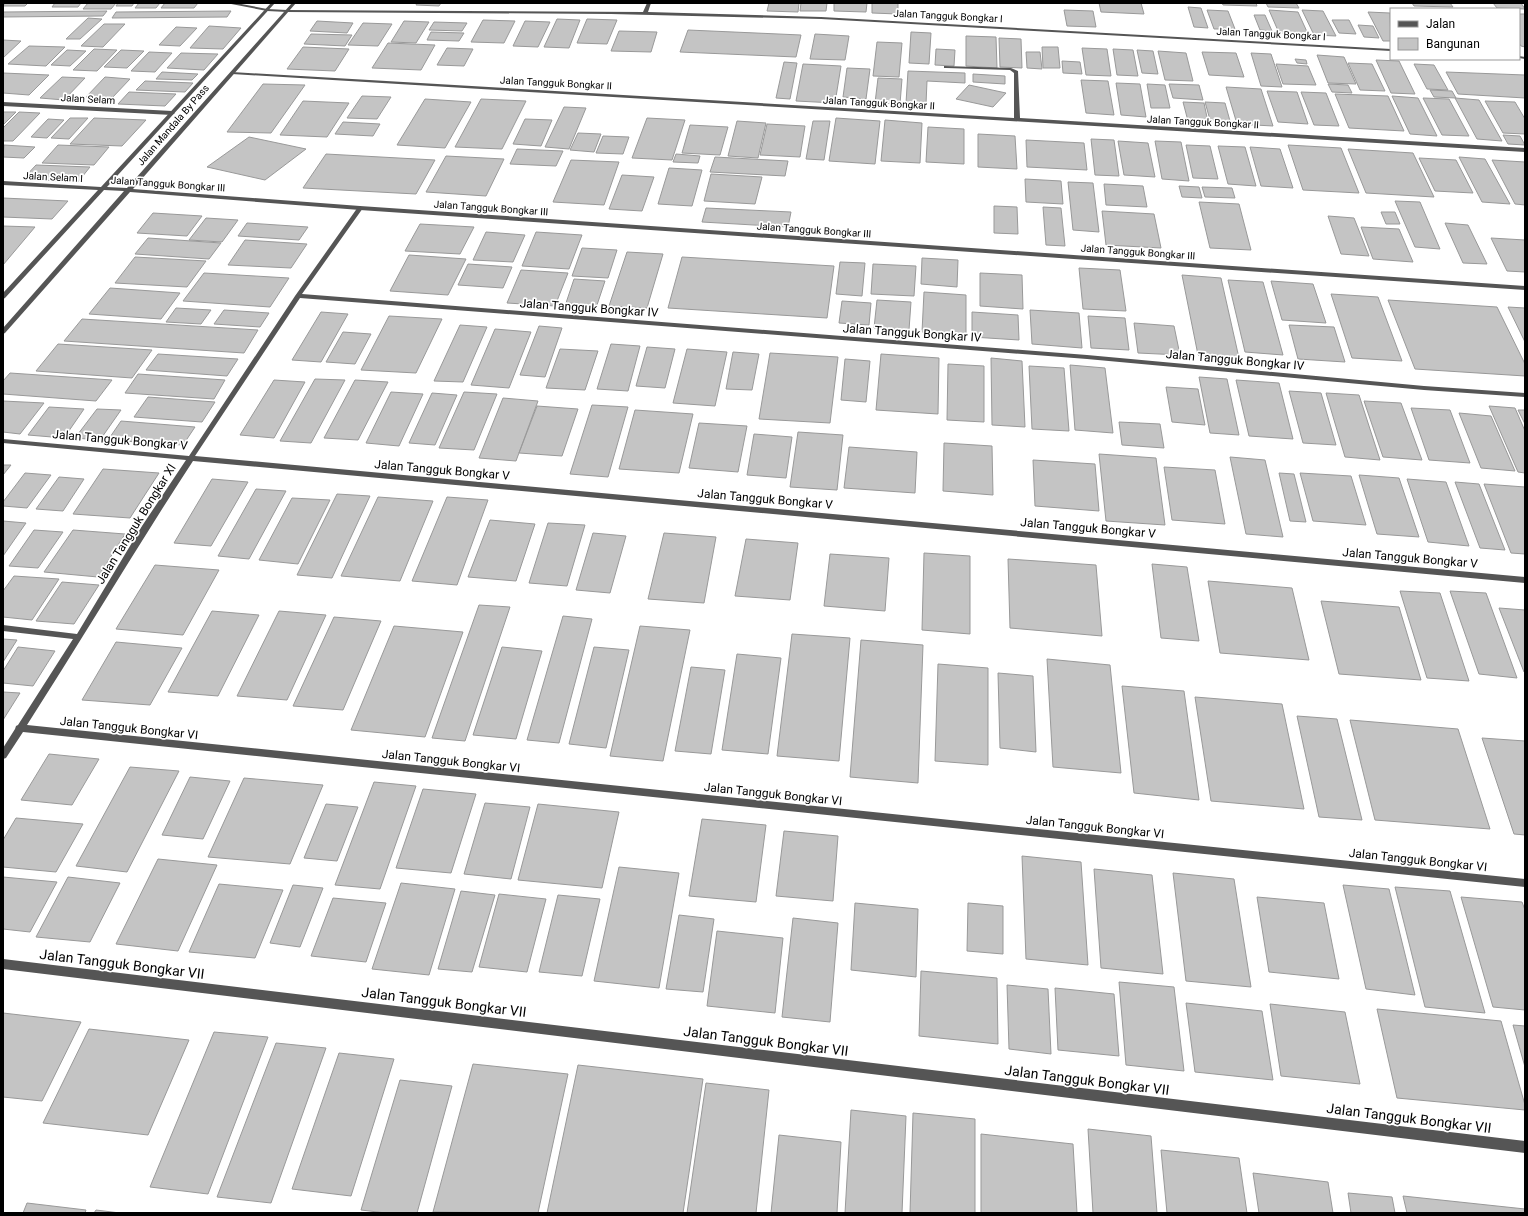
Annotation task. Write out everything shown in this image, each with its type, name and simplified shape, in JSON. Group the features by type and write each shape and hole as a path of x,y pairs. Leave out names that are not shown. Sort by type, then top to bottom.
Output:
{"street":[{"name":"Jalan Tangguk Bongkar I","path":"228,3 267,10 287,11 645,14 821,18 1390,50"},
{"name":"Jalan Mandala By Pass","path":"3,297 273,3"},
{"name":"Jalan Mandala By Pass","path":"3,332 294,3"},
{"path":"645,14 649,3"},
{"path":"946,67 1011,69 1016,72 1016,120"},
{"name":"Jalan Tangguk Bongkar II","path":"232,73 1525,150"},
{"name":"Jalan Selam","path":"3,104 172,113"},
{"name":"Jalan Selam I","path":"3,183 102,189"},
{"name":"Jalan Tangguk Bongkar III","path":"102,189 1525,288"},
{"name":"Jalan Tangguk Bongkar XI","path":"3,755 19,728 80,637 145,528 190,459 298,296 360,208"},
{"name":"Jalan Tangguk Bongkar IV","path":"298,296 1087,357 1424,388 1525,395"},
{"name":"Jalan Tangguk Bongkar V","path":"3,441 1525,580"},
{"path":"3,628 80,637"},
{"name":"Jalan Tangguk Bongkar VI","path":"19,728 1525,883"},
{"name":"Jalan Tangguk Bongkar VII","path":"3,964 1525,1146"}],"building":[{"path":"5,3 28,3 25,6 3,6"},
{"path":"55,3 81,3 78,7 52,7"},
{"path":"88,3 116,3 111,9 83,9"},
{"path":"118,3 134,3 132,6 116,6"},
{"path":"139,3 160,3 156,8 135,8"},
{"path":"165,3 198,3 194,8 161,8"},
{"path":"417,3 441,3 439,6 416,5"},
{"path":"769,3 799,3 798,12 767,11"},
{"path":"801,3 827,3 826,11 800,11"},
{"path":"834,3 867,3 866,12 834,11"},
{"path":"872,3 898,3 898,14 872,13"},
{"path":"1099,3 1141,3 1144,14 1101,12"},
{"path":"1222,3 1256,3 1257,6 1223,5"},
{"path":"1266,3 1296,3 1299,8 1268,7"},
{"path":"1412,3 1450,3 1453,7 1414,6"},
{"path":"1493,3 1521,3 1525,9 1520,8 1497,8"},
{"path":"1188,7 1201,8 1208,28 1194,27"},
{"path":"1064,10 1093,11 1096,27 1067,26"},
{"path":"1207,10 1228,11 1235,29 1214,29"},
{"path":"1269,10 1298,12 1308,34 1279,33"},
{"path":"1302,10 1323,11 1336,36 1314,35"},
{"path":"107,11 103,16 3,17 3,12"},
{"path":"231,11 227,17 112,18 116,12"},
{"path":"1368,12 1390,13 1390,41 1383,41"},
{"path":"1520,14 1525,14 1525,47 1521,46"},
{"path":"1254,15 1265,15 1272,31 1260,30"},
{"path":"88,18 102,19 80,39 66,39"},
{"path":"557,19 580,20 569,48 544,47"},
{"path":"587,19 617,20 607,44 577,43"},
{"path":"483,20 515,21 504,43 471,42"},
{"path":"1332,20 1349,20 1356,34 1339,33"},
{"path":"317,21 353,23 347,33 310,31"},
{"path":"404,21 429,22 416,43 391,42"},
{"path":"525,21 550,22 538,47 513,46"},
{"path":"434,22 467,23 462,31 429,30"},
{"path":"363,23 392,24 378,46 348,45"},
{"path":"104,24 125,24 103,47 81,46"},
{"path":"1358,25 1373,26 1379,38 1364,37"},
{"path":"209,26 241,28 223,49 190,48"},
{"path":"176,27 197,28 180,46 159,45"},
{"path":"688,30 801,35 796,57 680,52"},
{"path":"619,31 657,32 651,52 611,51"},
{"path":"431,32 464,33 459,41 427,40"},
{"path":"911,32 931,33 929,64 909,63"},
{"path":"311,34 352,35 345,46 304,44"},
{"path":"815,34 849,36 845,60 810,59"},
{"path":"966,36 996,37 997,68 966,66"},
{"path":"999,38 1021,39 1022,68 1000,67"},
{"path":"3,40 21,41 3,58"},
{"path":"877,42 902,43 899,77 873,76"},
{"path":"388,43 435,45 421,70 372,68"},
{"path":"29,46 65,47 46,66 8,64"},
{"path":"303,47 349,49 335,71 287,69"},
{"path":"1042,47 1058,47 1060,68 1043,68"},
{"path":"447,48 473,49 464,66 437,65"},
{"path":"1082,48 1107,49 1111,76 1086,75"},
{"path":"94,49 117,50 97,71 73,70"},
{"path":"936,49 955,50 954,66 935,65"},
{"path":"1113,49 1133,50 1138,76 1117,75"},
{"path":"67,50 86,51 70,66 51,65"},
{"path":"121,50 144,51 127,68 104,67"},
{"path":"1137,50 1153,51 1158,74 1142,73"},
{"path":"1158,51 1186,53 1193,81 1165,80"},
{"path":"149,52 172,53 155,72 131,71"},
{"path":"1026,52 1040,52 1042,69 1027,68"},
{"path":"1202,52 1236,53 1244,77 1209,75"},
{"path":"181,53 218,54 204,70 167,68"},
{"path":"1251,53 1271,54 1282,87 1261,86"},
{"path":"1317,55 1344,57 1356,84 1328,83"},
{"path":"1295,59 1306,60 1307,64 1297,63"},
{"path":"1376,60 1399,61 1415,94 1391,93"},
{"path":"1062,61 1080,62 1082,74 1063,73"},
{"path":"784,62 797,63 790,99 776,98"},
{"path":"1348,63 1372,64 1385,91 1360,90"},
{"path":"803,64 841,66 835,103 796,101"},
{"path":"1276,64 1308,66 1316,85 1283,84"},
{"path":"1414,64 1434,65 1448,90 1427,89"},
{"path":"847,68 870,69 866,99 843,97"},
{"path":"908,71 965,73 965,83 927,81 926,104 906,103"},
{"path":"162,72 198,74 192,80 156,79"},
{"path":"1446,72 1525,75 1525,98 1458,94"},
{"path":"3,73 49,75 29,95 3,93"},
{"path":"973,74 1005,76 1005,84 973,82"},
{"path":"62,77 85,78 64,100 40,98"},
{"path":"105,77 130,79 112,98 86,97"},
{"path":"878,78 902,79 900,104 875,103"},
{"path":"1081,80 1108,81 1114,115 1086,113"},
{"path":"145,81 193,83 185,92 136,90"},
{"path":"1116,83 1140,84 1146,117 1121,115"},
{"path":"263,84 305,85 271,133 227,132"},
{"path":"1147,84 1165,85 1170,108 1151,108"},
{"path":"1169,84 1199,85 1203,100 1173,98"},
{"path":"1328,84 1348,85 1352,93 1332,92"},
{"path":"969,85 1006,93 993,107 956,99"},
{"path":"1226,87 1261,89 1273,126 1237,124"},
{"path":"1430,90 1452,91 1456,98 1434,97"},
{"path":"1267,91 1297,92 1308,124 1278,122"},
{"path":"129,92 176,94 165,106 118,104"},
{"path":"1301,92 1326,93 1339,126 1314,125"},
{"path":"1335,94 1388,96 1404,131 1349,128"},
{"path":"362,96 391,97 377,119 347,118"},
{"path":"1392,96 1418,98 1437,136 1410,134"},
{"path":"1423,98 1449,99 1469,136 1442,135"},
{"path":"1455,98 1479,100 1502,141 1477,139"},
{"path":"425,99 471,102 445,148 397,145"},
{"path":"481,99 526,101 502,149 455,147"},
{"path":"303,101 349,103 327,137 280,135"},
{"path":"1485,101 1515,102 1525,119 1525,134 1503,133"},
{"path":"1183,102 1204,103 1208,122 1188,121"},
{"path":"1205,102 1225,103 1230,121 1210,120"},
{"path":"564,107 586,108 569,149 545,147"},
{"path":"3,112 16,112 3,125"},
{"path":"19,112 40,113 13,141 3,141 3,128"},
{"path":"70,118 88,118 69,139 51,138"},
{"path":"94,118 146,120 122,146 70,144"},
{"path":"647,118 685,120 672,160 632,158"},
{"path":"836,118 880,121 875,164 829,161"},
{"path":"48,119 64,120 47,138 31,137"},
{"path":"525,119 552,120 541,146 513,144"},
{"path":"885,120 922,123 920,163 881,161"},
{"path":"737,121 766,123 758,158 728,156"},
{"path":"813,121 830,121 824,160 806,159"},
{"path":"343,122 380,124 373,136 335,134"},
{"path":"767,124 805,126 800,157 760,155"},
{"path":"690,125 728,127 720,155 682,153"},
{"path":"928,127 964,129 964,164 926,162"},
{"path":"578,133 601,134 594,152 570,150"},
{"path":"978,134 1015,136 1017,169 978,167"},
{"path":"1503,135 1520,136 1525,145 1508,144"},
{"path":"603,136 629,137 623,154 596,153"},
{"path":"249,137 306,149 265,180 207,167"},
{"path":"1091,139 1114,140 1119,176 1095,175"},
{"path":"1026,140 1084,143 1087,170 1027,167"},
{"path":"1118,141 1148,143 1155,177 1124,175"},
{"path":"1155,141 1181,142 1189,181 1162,179"},
{"path":"4,145 35,147 24,158 3,157"},
{"path":"58,145 109,147 94,165 42,163"},
{"path":"1186,145 1210,146 1218,179 1193,178"},
{"path":"1288,145 1341,148 1359,193 1303,190"},
{"path":"1218,146 1245,147 1256,186 1228,184"},
{"path":"1250,147 1280,149 1293,188 1261,186"},
{"path":"517,149 563,151 556,166 510,164"},
{"path":"1348,149 1413,153 1434,197 1366,193"},
{"path":"326,154 435,160 416,194 303,188"},
{"path":"676,154 700,156 698,163 673,162"},
{"path":"446,156 504,159 486,196 426,192"},
{"path":"715,157 788,161 785,176 710,172"},
{"path":"1459,157 1485,159 1510,204 1482,202"},
{"path":"1419,158 1456,160 1473,193 1435,191"},
{"path":"571,160 619,162 604,205 553,202"},
{"path":"1492,160 1525,162 1525,205 1515,204"},
{"path":"36,165 90,167 78,182 23,179"},
{"path":"669,168 702,170 692,206 658,204"},
{"path":"711,174 762,177 755,204 704,201"},
{"path":"622,175 654,177 642,211 609,209"},
{"path":"1025,179 1061,181 1063,204 1026,202"},
{"path":"1068,182 1093,183 1099,232 1073,230"},
{"path":"1104,184 1143,186 1147,207 1106,205"},
{"path":"1179,186 1199,187 1202,198 1182,197"},
{"path":"1202,187 1232,188 1235,198 1205,197"},
{"path":"3,198 68,201 52,219 3,217"},
{"path":"1395,201 1420,202 1440,249 1415,247"},
{"path":"1199,202 1239,204 1251,250 1210,248"},
{"path":"994,206 1017,207 1018,234 994,233"},
{"path":"1043,207 1061,208 1065,246 1046,245"},
{"path":"706,208 791,212 788,227 702,222"},
{"path":"1102,211 1154,214 1161,248 1106,245"},
{"path":"1381,212 1395,212 1400,224 1386,224"},
{"path":"153,213 202,216 187,236 137,233"},
{"path":"1328,216 1354,218 1369,256 1341,254"},
{"path":"206,218 238,220 222,242 189,240"},
{"path":"247,223 308,227 299,240 238,236"},
{"path":"1445,223 1468,225 1487,264 1463,263"},
{"path":"420,224 474,227 460,254 405,251"},
{"path":"3,226 35,227 3,265"},
{"path":"1361,227 1399,229 1413,262 1373,259"},
{"path":"486,232 525,235 513,262 473,260"},
{"path":"536,232 582,235 569,269 522,266"},
{"path":"148,238 221,243 209,259 135,254"},
{"path":"1491,238 1525,240 1525,272 1507,271"},
{"path":"245,240 307,244 291,268 228,265"},
{"path":"582,248 617,250 608,278 572,276"},
{"path":"627,252 663,254 647,308 609,306"},
{"path":"409,255 466,259 448,295 390,291"},
{"path":"135,257 206,261 187,287 115,283"},
{"path":"682,257 834,266 827,318 668,308"},
{"path":"922,258 958,260 957,287 921,284"},
{"path":"840,262 865,263 862,296 836,294"},
{"path":"468,264 512,267 503,288 458,285"},
{"path":"873,264 916,266 914,296 871,294"},
{"path":"1079,268 1120,270 1126,311 1083,309"},
{"path":"521,270 568,273 555,306 507,303"},
{"path":"204,273 289,278 270,307 183,301"},
{"path":"980,273 1022,275 1023,309 980,306"},
{"path":"1182,275 1221,278 1239,358 1198,355"},
{"path":"574,279 605,281 597,305 566,303"},
{"path":"1228,280 1263,282 1283,355 1245,352"},
{"path":"1271,281 1313,284 1326,323 1282,320"},
{"path":"110,288 180,293 161,319 89,314"},
{"path":"924,292 966,295 966,335 922,332"},
{"path":"1331,294 1378,297 1402,361 1352,358"},
{"path":"877,300 911,302 909,330 874,328"},
{"path":"1388,300 1497,307 1525,364 1525,376 1415,369"},
{"path":"842,301 871,303 869,325 839,323"},
{"path":"1508,307 1525,308 1525,342"},
{"path":"176,308 211,310 201,324 166,322"},
{"path":"224,310 269,313 260,327 214,324"},
{"path":"1030,310 1079,313 1082,348 1032,344"},
{"path":"321,312 348,314 321,362 292,360"},
{"path":"972,312 1018,315 1019,340 972,337"},
{"path":"389,316 442,319 416,373 361,370"},
{"path":"1088,316 1125,318 1129,350 1091,348"},
{"path":"82,319 258,330 244,353 64,341"},
{"path":"1134,323 1174,326 1180,355 1138,353"},
{"path":"460,325 487,327 463,382 434,381"},
{"path":"1289,325 1334,327 1345,362 1298,359"},
{"path":"539,326 562,328 545,377 520,375"},
{"path":"495,329 531,332 509,388 471,385"},
{"path":"343,332 371,334 355,364 326,362"},
{"path":"58,344 152,350 132,378 36,371"},
{"path":"611,344 640,346 628,391 597,389"},
{"path":"647,347 675,349 665,388 636,386"},
{"path":"560,349 598,351 585,390 546,388"},
{"path":"687,349 727,352 715,406 673,403"},
{"path":"733,352 759,354 752,390 726,389"},
{"path":"770,353 838,357 830,423 759,419"},
{"path":"158,354 238,359 227,376 146,370"},
{"path":"881,354 939,358 938,414 876,410"},
{"path":"991,358 1022,361 1025,427 992,425"},
{"path":"845,359 870,361 866,402 841,400"},
{"path":"948,364 984,366 984,422 947,420"},
{"path":"1070,365 1105,368 1113,433 1075,430"},
{"path":"1029,366 1064,368 1069,431 1032,429"},
{"path":"10,373 112,380 96,401 3,394 3,381"},
{"path":"138,374 225,380 214,399 125,393"},
{"path":"1199,377 1227,379 1239,435 1210,433"},
{"path":"315,379 345,380 311,443 280,441"},
{"path":"274,380 305,382 274,438 240,435"},
{"path":"355,380 388,382 358,440 324,438"},
{"path":"1236,380 1279,383 1293,439 1249,436"},
{"path":"1166,387 1198,389 1205,425 1172,422"},
{"path":"1289,391 1321,393 1336,445 1303,443"},
{"path":"391,392 423,394 399,446 366,443"},
{"path":"464,392 497,394 474,450 439,448"},
{"path":"432,393 457,395 435,445 409,443"},
{"path":"1326,393 1359,395 1380,460 1345,457"},
{"path":"148,397 215,402 202,422 134,417"},
{"path":"503,398 538,401 516,461 479,458"},
{"path":"3,401 44,403 20,434 3,432"},
{"path":"1364,401 1401,403 1422,460 1383,457"},
{"path":"592,405 628,407 608,477 570,474"},
{"path":"537,406 578,409 562,456 519,453"},
{"path":"1489,406 1515,408 1525,431 1525,473 1518,472"},
{"path":"49,407 84,409 64,438 28,435"},
{"path":"1411,408 1450,410 1470,463 1429,460"},
{"path":"97,409 121,410 100,440 75,438"},
{"path":"635,410 693,414 679,473 619,469"},
{"path":"1518,410 1525,410 1525,424"},
{"path":"1459,413 1491,416 1515,471 1481,468"},
{"path":"121,421 195,427 183,445 108,440"},
{"path":"1119,422 1160,424 1164,448 1122,445"},
{"path":"699,423 747,426 738,472 689,468"},
{"path":"798,432 843,435 837,490 790,487"},
{"path":"754,434 792,437 786,478 747,475"},
{"path":"944,443 992,446 993,495 943,491"},
{"path":"849,447 917,452 915,493 844,488"},
{"path":"1099,454 1156,458 1165,525 1106,521"},
{"path":"1230,457 1265,460 1283,537 1246,534"},
{"path":"1033,460 1095,464 1099,511 1035,506"},
{"path":"3,465 11,465 3,475"},
{"path":"1164,467 1215,470 1225,524 1172,520"},
{"path":"103,469 159,473 130,518 73,514"},
{"path":"25,473 51,475 27,508 3,506 3,502"},
{"path":"1279,473 1294,474 1306,522 1290,521"},
{"path":"1300,473 1351,476 1366,525 1313,521"},
{"path":"1359,475 1399,478 1419,537 1377,534"},
{"path":"59,477 84,479 63,511 36,509"},
{"path":"212,479 248,482 211,546 174,543"},
{"path":"1407,479 1446,482 1469,546 1428,542"},
{"path":"1455,482 1479,484 1505,550 1480,548"},
{"path":"1484,484 1525,487 1525,554 1511,553"},
{"path":"256,489 286,491 249,559 218,556"},
{"path":"337,494 370,496 332,578 297,575"},
{"path":"378,497 433,501 400,581 341,576"},
{"path":"447,497 488,500 457,585 412,581"},
{"path":"292,498 330,500 298,564 259,560"},
{"path":"490,520 535,524 516,581 468,577"},
{"path":"3,521 26,523 3,556"},
{"path":"548,523 585,525 567,586 529,583"},
{"path":"34,530 63,532 38,568 9,566"},
{"path":"73,530 125,534 98,577 44,572"},
{"path":"593,533 626,536 610,593 576,590"},
{"path":"664,533 716,537 704,603 648,599"},
{"path":"746,539 798,543 790,600 735,596"},
{"path":"924,553 970,556 970,634 922,630"},
{"path":"830,554 889,558 885,611 824,606"},
{"path":"1008,559 1096,565 1102,636 1010,628"},
{"path":"1152,564 1187,567 1199,641 1161,638"},
{"path":"155,565 219,570 183,635 116,629"},
{"path":"14,576 59,579 32,620 3,617 3,591"},
{"path":"1208,581 1292,588 1309,660 1220,653"},
{"path":"62,582 99,585 74,624 36,621"},
{"path":"1400,591 1440,593 1469,681 1427,678"},
{"path":"1450,591 1486,593 1517,678 1479,674"},
{"path":"1321,601 1399,607 1421,680 1339,674"},
{"path":"479,605 510,607 465,741 432,738"},
{"path":"1499,608 1525,610 1525,672 1524,672"},
{"path":"212,611 259,615 218,696 168,692"},
{"path":"279,611 326,615 287,700 237,696"},
{"path":"563,616 592,619 559,743 527,740"},
{"path":"334,617 381,621 343,710 293,706"},
{"path":"394,626 463,632 425,737 351,730"},
{"path":"640,626 690,630 663,761 610,756"},
{"path":"792,634 850,638 839,761 777,756"},
{"path":"3,639 17,640 3,662"},
{"path":"861,640 923,645 918,783 850,777"},
{"path":"116,642 182,648 150,705 82,700"},
{"path":"18,647 55,651 33,686 3,683 3,671"},
{"path":"502,647 542,651 516,739 473,735"},
{"path":"594,647 629,650 606,748 569,744"},
{"path":"737,654 781,658 768,754 722,750"},
{"path":"1047,659 1110,665 1121,773 1053,767"},
{"path":"938,664 988,668 988,765 935,761"},
{"path":"691,667 725,670 711,754 675,751"},
{"path":"998,673 1033,676 1036,752 1000,748"},
{"path":"1122,686 1184,691 1199,800 1134,793"},
{"path":"3,692 20,693 3,720"},
{"path":"1195,697 1282,704 1304,809 1211,801"},
{"path":"1297,716 1337,719 1362,820 1319,817"},
{"path":"1350,720 1458,729 1490,829 1375,820"},
{"path":"1482,738 1525,741 1525,835 1514,834"},
{"path":"49,754 99,759 72,805 21,800"},
{"path":"130,767 179,771 127,872 76,866"},
{"path":"190,777 230,781 203,839 162,835"},
{"path":"244,778 323,785 290,864 208,857"},
{"path":"374,782 416,786 380,889 335,885"},
{"path":"423,789 476,794 451,873 396,868"},
{"path":"485,803 530,807 511,879 464,874"},
{"path":"326,804 358,807 337,861 304,858"},
{"path":"538,804 619,812 602,888 518,880"},
{"path":"16,818 83,824 56,872 3,867 3,840"},
{"path":"702,819 766,825 756,902 689,896"},
{"path":"784,831 838,836 833,901 776,896"},
{"path":"1022,856 1081,862 1088,965 1026,959"},
{"path":"158,859 217,865 178,951 116,944"},
{"path":"619,867 679,873 659,988 594,981"},
{"path":"1094,869 1152,875 1163,974 1101,968"},
{"path":"1173,873 1234,879 1251,987 1186,981"},
{"path":"3,877 57,882 30,932 3,929"},
{"path":"68,877 120,883 90,942 36,937"},
{"path":"401,883 455,889 429,975 372,969"},
{"path":"219,884 283,890 255,958 189,952"},
{"path":"293,885 323,888 300,947 270,943"},
{"path":"1343,885 1389,889 1415,995 1366,989"},
{"path":"1395,887 1450,891 1485,1013 1425,1007"},
{"path":"461,891 495,895 472,972 438,969"},
{"path":"499,894 546,899 527,972 479,967"},
{"path":"558,895 600,899 582,976 539,972"},
{"path":"1257,897 1324,903 1339,979 1269,972"},
{"path":"1461,897 1522,902 1525,910 1525,1010 1493,1007"},
{"path":"333,898 386,903 366,962 311,956"},
{"path":"855,903 918,909 916,977 851,970"},
{"path":"968,903 1003,906 1003,954 967,951"},
{"path":"679,915 714,919 703,992 666,989"},
{"path":"793,918 838,923 830,1022 782,1017"},
{"path":"717,931 783,938 775,1013 707,1006"},
{"path":"921,971 997,978 998,1044 919,1036"},
{"path":"1119,982 1174,987 1184,1071 1126,1065"},
{"path":"1007,985 1048,989 1051,1054 1009,1049"},
{"path":"1055,988 1114,994 1119,1056 1058,1050"},
{"path":"1186,1003 1262,1011 1273,1080 1195,1072"},
{"path":"1270,1004 1345,1012 1360,1084 1281,1076"},
{"path":"1377,1009 1501,1021 1525,1105 1525,1110 1397,1098"},
{"path":"3,1013 81,1022 42,1101 3,1097"},
{"path":"1513,1025 1525,1026 1525,1067"},
{"path":"89,1029 189,1040 148,1135 43,1123"},
{"path":"214,1032 268,1037 208,1194 150,1187"},
{"path":"276,1043 326,1048 271,1203 217,1197"},
{"path":"339,1053 394,1059 351,1196 292,1189"},
{"path":"473,1064 568,1074 538,1213 433,1212"},
{"path":"578,1065 703,1079 683,1213 547,1213"},
{"path":"400,1080 452,1086 417,1213 386,1213 361,1210"},
{"path":"706,1083 769,1090 756,1213 687,1213"},
{"path":"851,1110 906,1116 902,1213 845,1213"},
{"path":"913,1113 975,1119 975,1213 910,1213"},
{"path":"1088,1129 1151,1136 1157,1213 1093,1213"},
{"path":"981,1134 1073,1144 1077,1213 981,1213"},
{"path":"779,1135 841,1142 837,1213 771,1213"},
{"path":"1161,1150 1239,1158 1247,1213 1167,1213"},
{"path":"1253,1173 1328,1182 1333,1213 1259,1213"},
{"path":"1348,1193 1392,1197 1395,1213 1351,1213"},
{"path":"1403,1196 1525,1209 1525,1213 1407,1213"},
{"path":"27,1203 86,1210 85,1213 23,1213"},
{"path":"96,1210 120,1213 94,1213"}]}
